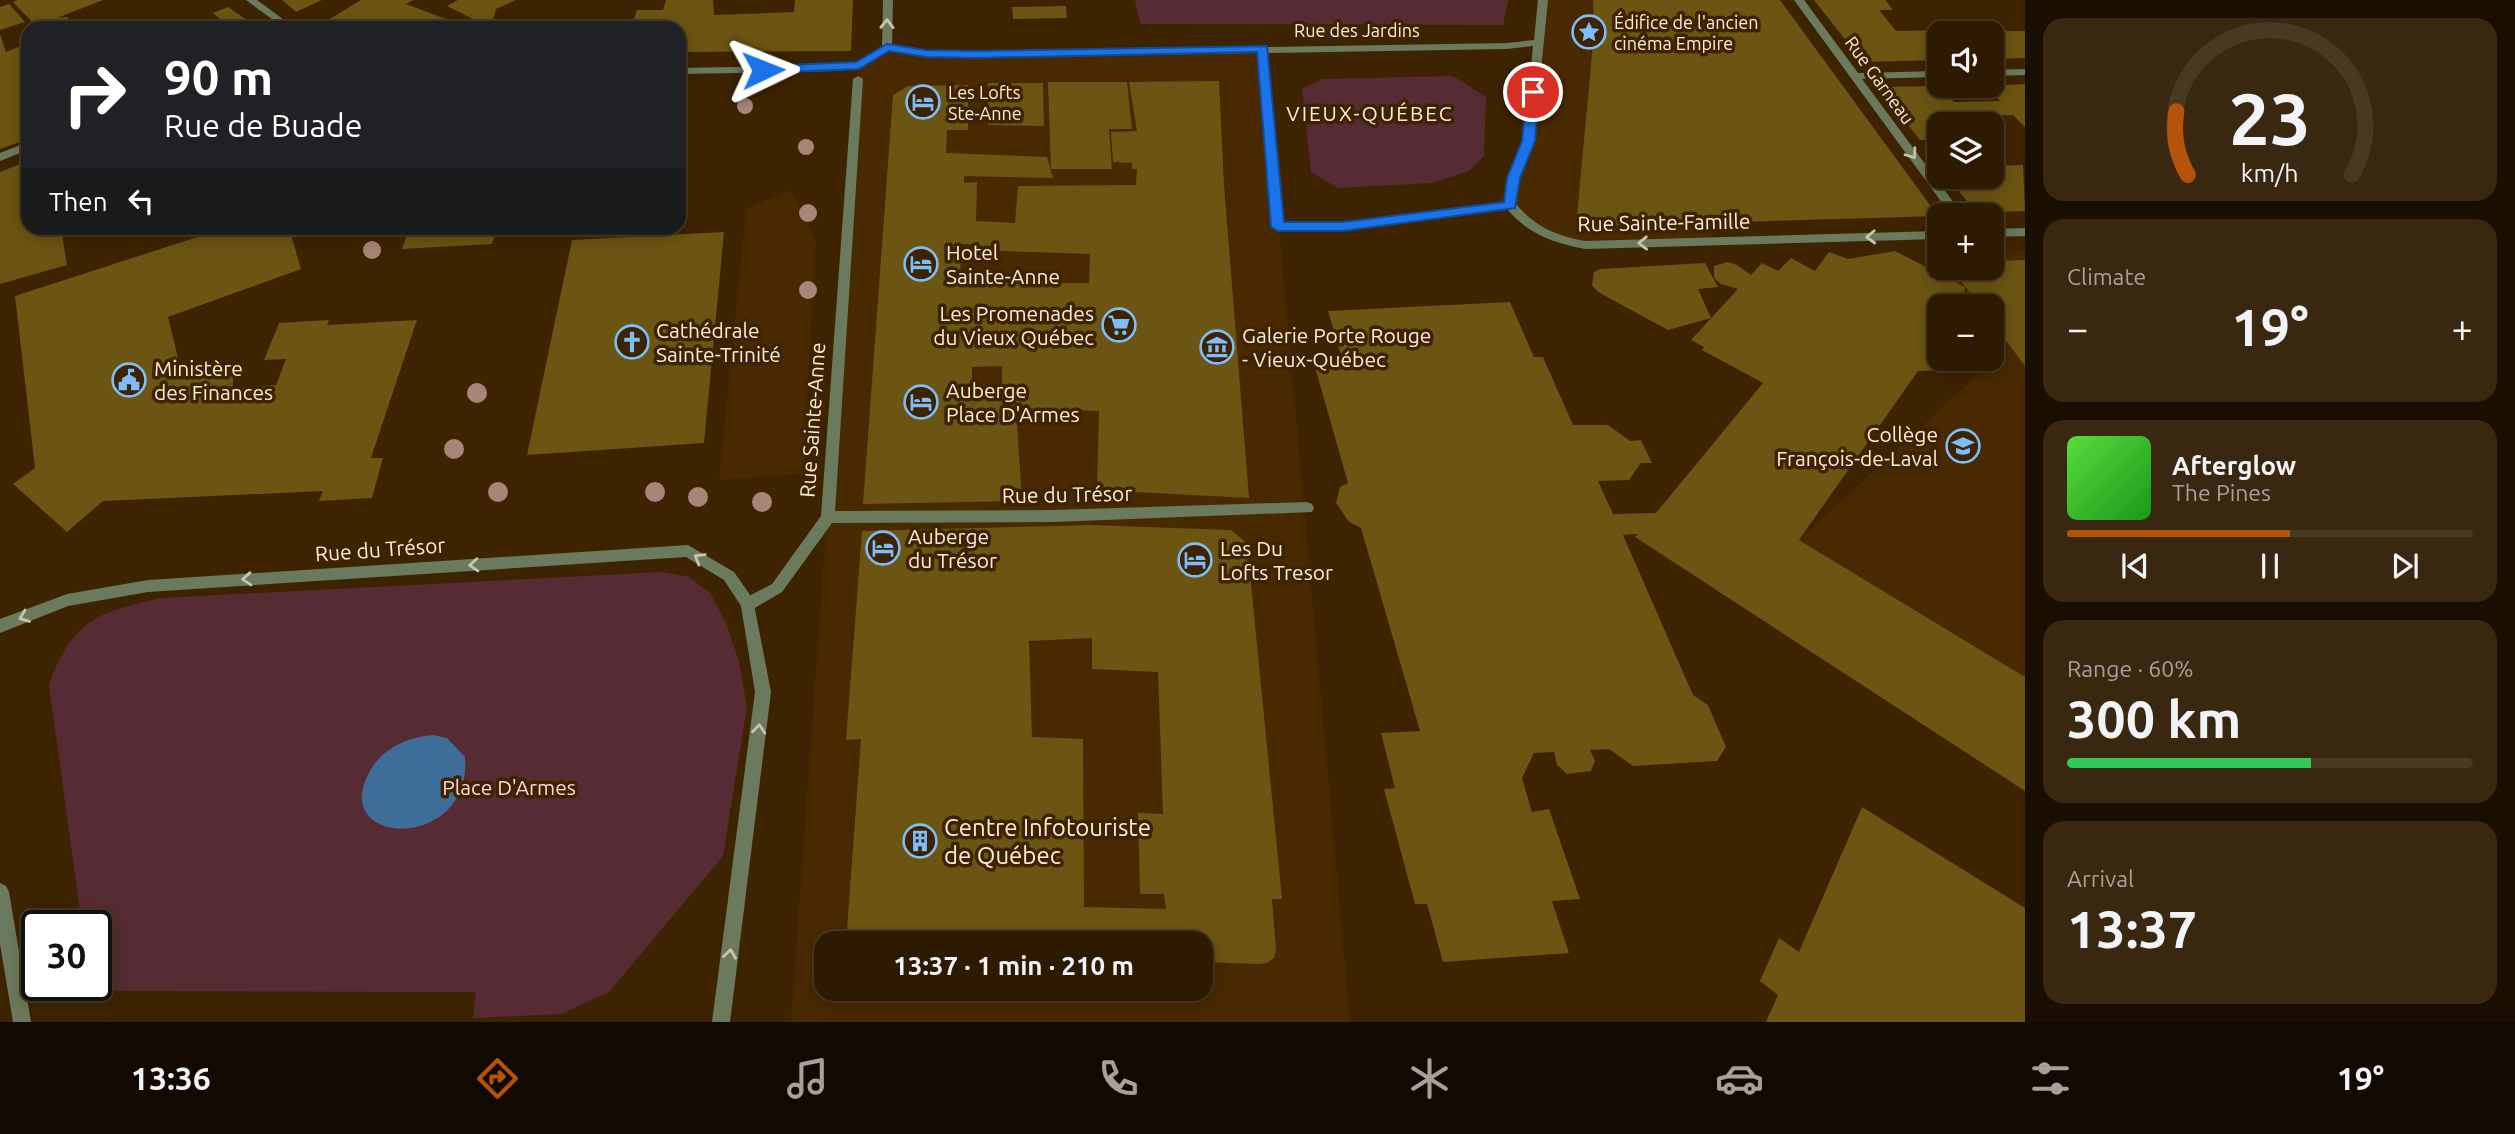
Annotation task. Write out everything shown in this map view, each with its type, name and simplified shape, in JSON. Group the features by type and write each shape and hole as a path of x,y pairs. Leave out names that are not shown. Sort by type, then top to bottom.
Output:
{"street":[{"path":"251,0 280,21"},
{"path":"686,71 839,68 859,65 887,47 888,0"},
{"path":"1263,48 1278,227 1343,227 1510,205 1514,178 1529,141 1543,0"},
{"name":"Rue Garneau","path":"1799,0 1948,203"},
{"name":"Rue des Jardins","path":"887,47 926,54 977,55 1263,48 1507,46 1538,43"},
{"path":"2004,73 2025,72"},
{"path":"1854,76 1927,74"},
{"name":"Rue Sainte-Anne","path":"748,604 778,588 828,517 858,79"},
{"path":"0,157 21,149"},
{"name":"Rue Sainte-Famille","path":"1510,205 1526,226 1562,241 1585,245 1927,235"},
{"path":"2004,233 2025,232"},
{"name":"Rue du Trésor","path":"828,517 1054,516 1307,508"},
{"name":"Rue du Trésor","path":"0,626 67,600 148,586 688,551 729,576 748,604"},
{"path":"721,1022 763,692 748,604"},
{"path":"0,892 22,1022"}],"shaded area":[{"path":"1543,0 1696,0 1700,180 1724,223 1705,242 1562,241 1498,204 1529,140"},
{"path":"887,47 926,54 1263,48 1350,1022 791,1022 859,65"},
{"path":"791,190 816,241 803,474 719,480 746,209"},
{"name":"Collège François-de-Laval","path":"2004,251 2025,251 2025,677 1799,540 1982,371 2004,371 2004,294 1962,294 1953,280 2004,280"}],"green space":[{"path":"1135,0 1508,0 1503,25 1140,24"},
{"path":"1453,76 1486,97 1484,156 1469,171 1432,183 1338,188 1311,172 1302,89 1322,79"},
{"name":"Place D'Armes","path":"662,572 689,577 710,593 726,623 739,662 747,707 723,856 609,992 561,1014 473,1018 476,992 116,991 112,988 112,910 80,910 49,685 67,646 90,622 120,608 161,598"}],"water":[{"path":"433,735 447,738 465,757 461,789 447,811 425,824 402,829 381,825 366,813 362,793 373,766 385,753 400,744"}],"building":[{"path":"103,0 57,18 67,17 70,21 31,21 13,2"},
{"path":"282,0 322,0 296,12"},
{"path":"361,0 413,0 406,4 451,21 326,21"},
{"path":"458,0 516,0 496,9 493,21 467,21 473,19 447,6"},
{"path":"666,0 713,0 714,15 794,12 795,0 853,0 851,51 686,52 686,21 633,21 637,10 663,10"},
{"path":"1593,0 1780,0 1928,203 1927,216 1576,227 1594,32"},
{"path":"1814,0 1885,0 1893,10 1879,10 1896,31 1927,30 1927,60 1863,62"},
{"path":"9,4 24,21 0,30 0,7"},
{"path":"1066,6 1067,18 1013,19 1012,7"},
{"path":"228,7 248,21 222,21 213,13"},
{"path":"2004,28 2007,31 2025,31 2025,58 2004,59"},
{"path":"0,34 6,52 21,46 21,142 0,149"},
{"path":"1219,81 1224,185 1249,498 1097,490 1099,411 1016,408 1022,501 863,504 893,95 908,86 968,85 968,130 947,130 946,153 1047,157 1053,178 964,176 964,183 977,182 976,221 1015,223 1018,186 1136,185 1137,169 1132,169 1132,163 1113,162 1111,132 1137,131 1129,82","holes":["961,244 976,244 976,250 1090,254 1089,283 960,283","1002,366 1002,385 972,385 972,367"]},
{"path":"1048,82 1127,82 1132,129 1109,129 1112,169 1051,169"},
{"path":"988,83 1043,83 1044,126 988,125"},
{"path":"2025,84 2025,127 2013,115 2004,115 2004,112 1927,112 1927,140 1920,140 1878,87 1927,86 1927,98 1950,98 1954,102 2000,101 1997,98 2004,98 2004,85"},
{"path":"21,164 21,235 62,235 67,265 0,284 0,172"},
{"path":"2023,165 2025,211 2004,212 2004,203 1968,203 1957,189 2004,189 2004,166"},
{"name":"Cathédrale Sainte-Trinité","path":"724,232 704,443 527,455 572,240"},
{"name":"Ministère des Finances","path":"204,235 291,235 301,269 168,317 181,370 210,364 223,367 233,375 233,388 276,385 286,359 264,360 279,323 329,320 327,325 417,320 371,458 383,458 372,498 319,501 323,491 103,501 67,532 13,484 35,468 15,296"},
{"path":"407,235 495,235 492,244 402,249"},
{"path":"1895,251 1927,267 1927,280 1951,280 1965,287 1964,294 1927,294 1927,371 1918,371 1799,540 2025,677 2025,791 1635,537 1638,534 1623,535 1693,695 1708,705 1726,747 1717,761 1633,766 1609,749 1590,750 1595,761 1591,771 1567,774 1557,765 1554,752 1534,753 1522,778 1532,812 1549,809 1580,899 1552,901 1569,953 1443,962 1427,904 1415,904 1384,789 1395,788 1381,733 1420,731 1361,528 1349,522 1336,503 1340,487 1348,483 1315,367 1344,365 1328,311 1510,302 1534,357 1543,357 1573,425 1608,425 1630,441 1641,440 1652,463 1641,463 1629,480 1598,481 1613,514 1656,513 1763,383 1702,350 1704,347 1691,340 1738,289 1721,284 1714,278 1714,266 1727,262 1737,265 1751,275 1762,263 1778,271 1791,258 1815,271 1829,252 1848,259"},
{"path":"2025,260 2025,366 2004,338 2004,294 1971,294 1960,280 2004,280 2004,261"},
{"path":"1705,263 1718,287 1698,289 1711,318 1668,330 1598,292 1592,285 1594,272 1600,269"},
{"path":"1091,525 1231,530 1247,543 1282,899 1272,899 1276,950 1274,958 1259,964 1213,962 1213,931 847,931 861,739 846,740 862,531","holes":["1092,638 1092,669 1158,672 1163,814 1138,813 1140,894 1164,894 1166,909 1084,907 1083,739 1032,737 1029,641"]},
{"path":"1862,807 2025,908 2025,1022 1766,1022 1778,995 1760,981 1779,938 1799,952"}],"place":[{"name":"Édifice de l'ancien cinéma Empire","path":"1589,32"},
{"name":"Les Lofts Ste-Anne","path":"923,102"},
{"name":"Hotel Sainte-Anne","path":"921,264"},
{"name":"Les Promenades du Vieux Québec","path":"1119,325"},
{"name":"Cathédrale Sainte-Trinité","path":"632,342"},
{"name":"Galerie Porte Rouge - Vieux-Québec","path":"1217,347"},
{"name":"Ministère des Finances","path":"129,380"},
{"name":"Auberge Place D'Armes","path":"921,402"},
{"name":"Collège François-de-Laval","path":"1963,446"},
{"name":"Auberge du Trésor","path":"883,548"},
{"name":"Les Du Lofts Tresor","path":"1195,560"},
{"name":"Centre Infotouriste de Québec","path":"920,841"}],"district":[{"name":"VIEUX-QUÉBEC","path":"1370,113"}],"route":[{"path":"763,70 859,65 887,47 926,54 977,55 1263,48 1278,227 1343,227 1510,205 1514,178 1529,141 1533,92"}]}
